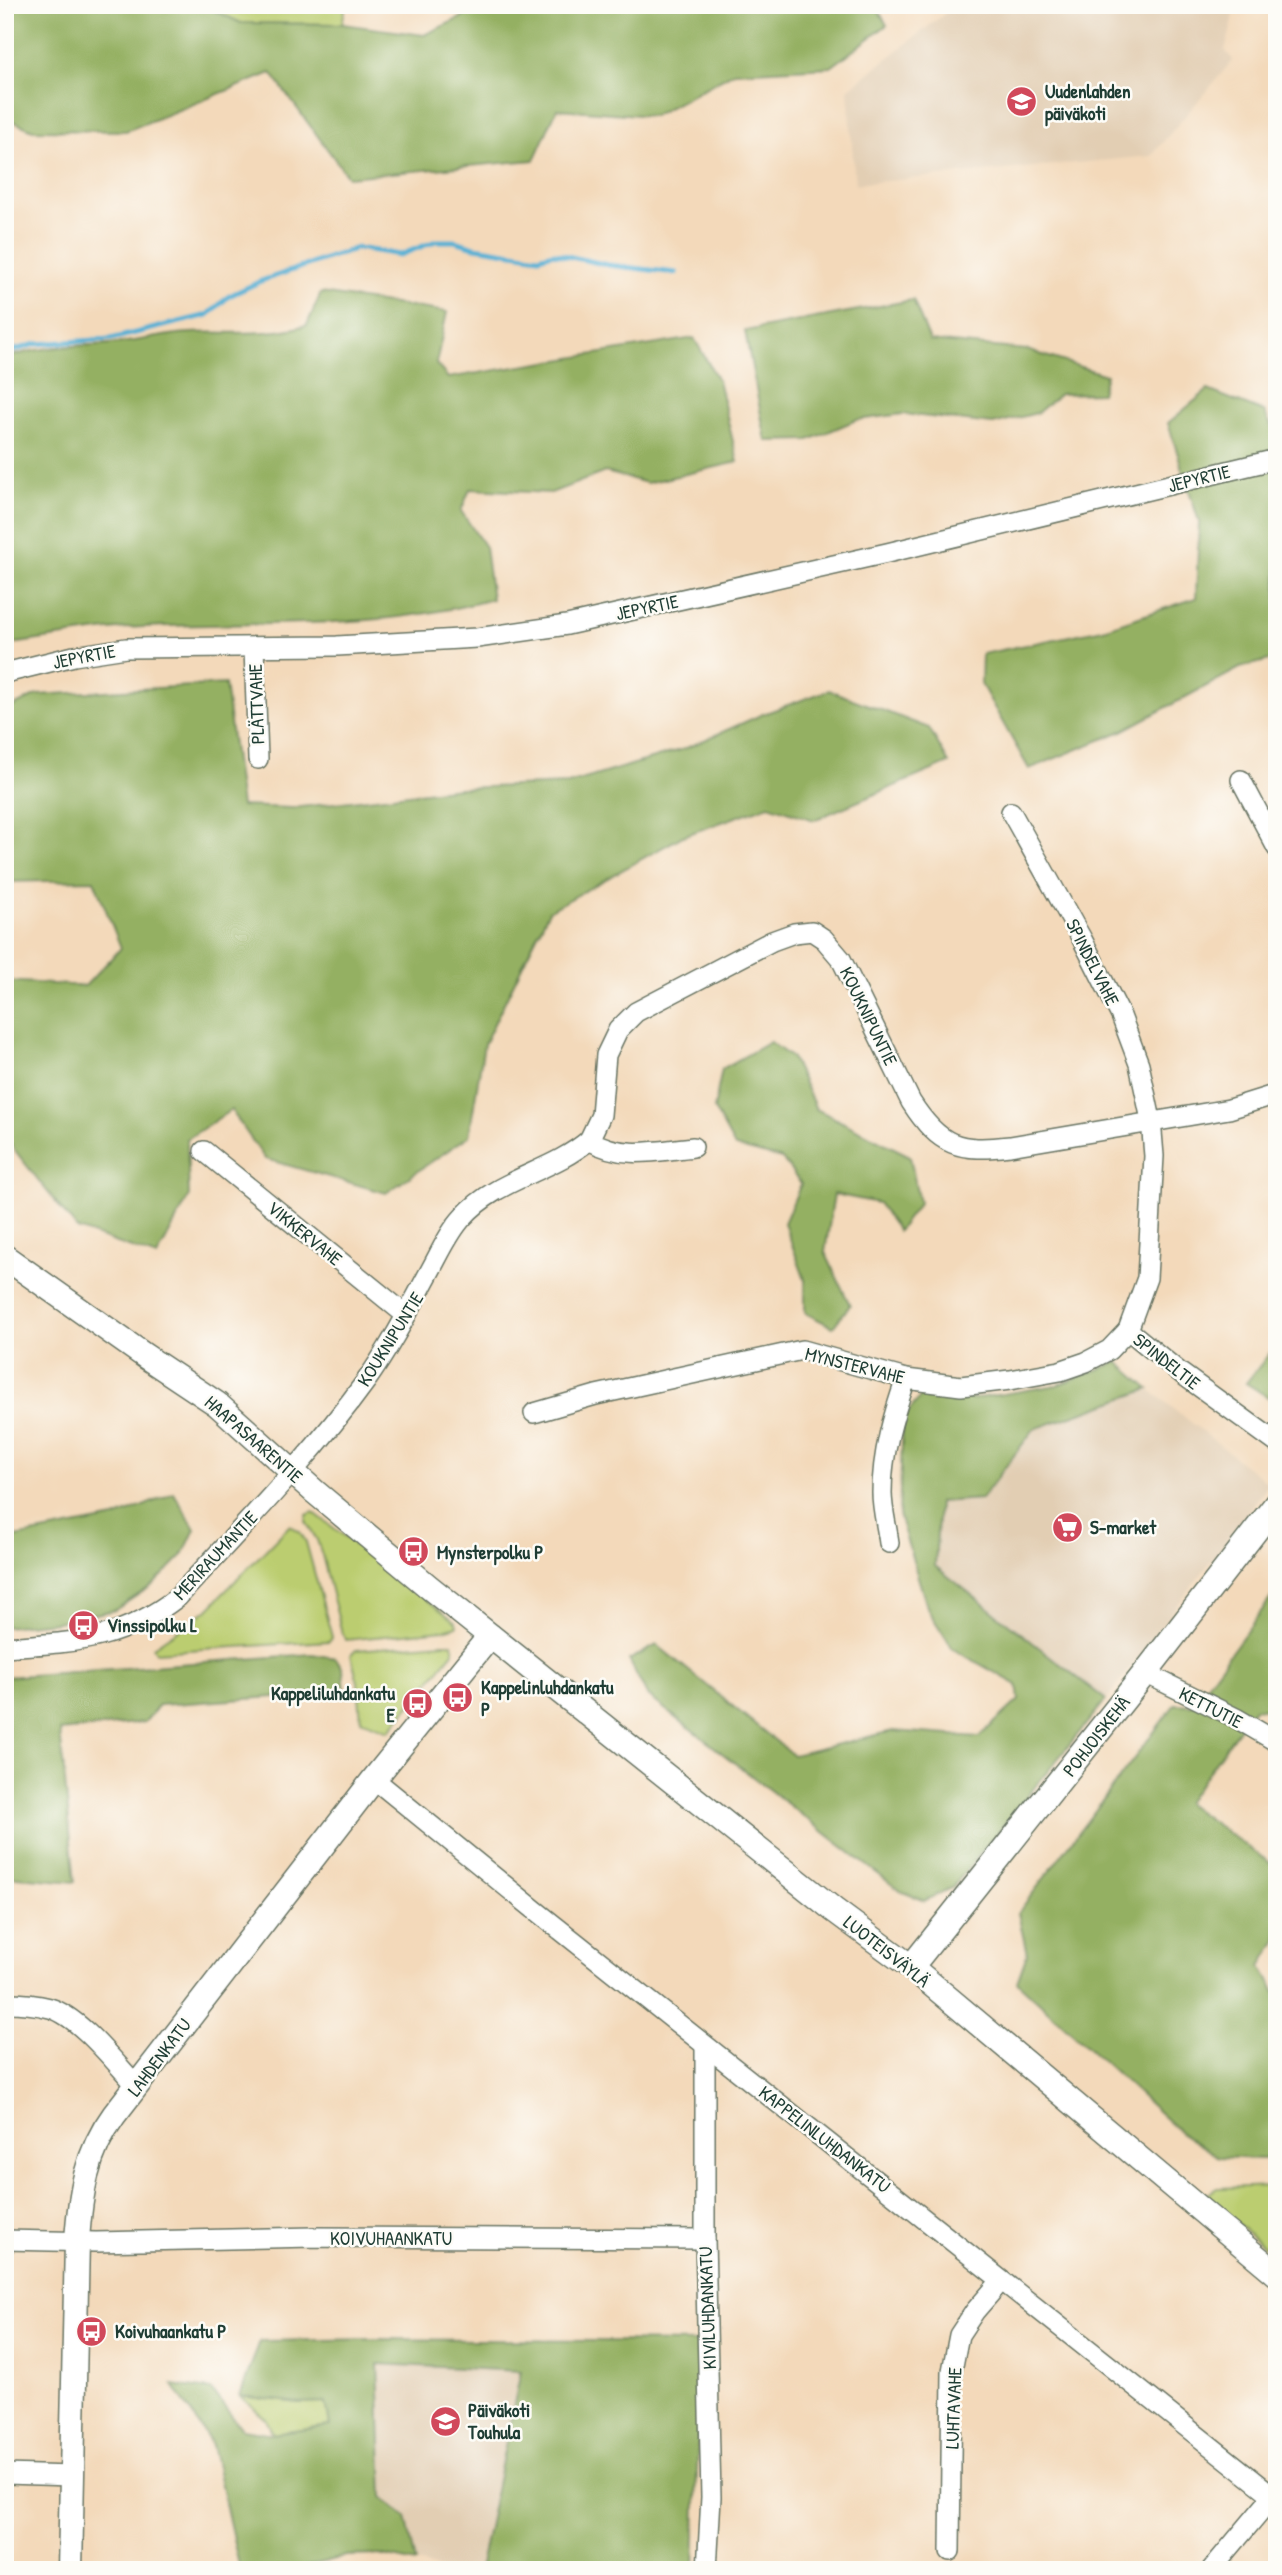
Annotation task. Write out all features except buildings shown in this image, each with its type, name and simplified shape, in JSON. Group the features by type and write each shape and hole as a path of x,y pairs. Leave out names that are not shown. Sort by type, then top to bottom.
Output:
{"main road":[{"name":"HAAPASAARENTIE","path":"5,1257 217,1404 292,1472 490,1636"},
{"name":"POHJOISKEHÄ","path":"911,1967 1277,1503"},
{"name":"LAHDENKATU","path":"71,2570 77,2241 86,2170 103,2132 374,1779 490,1636"},
{"name":"LUOTEISVÄYLÄ","path":"490,1636 834,1910 911,1967 1277,2274"}],"street":[{"name":"JEPYRTIE","path":"5,673 74,656 126,648 254,648 477,638 568,625 887,553 1277,459"},
{"name":"PLÄTTVAHE","path":"254,648 258,760"},
{"path":"1241,780 1277,848"},
{"name":"SPINDELVAHE","path":"1011,812 1082,939 1121,1016 1139,1064 1151,1120"},
{"name":"KOUKNIPUNTIE","path":"292,1472 366,1382 392,1342 449,1238 471,1209 506,1183 573,1154 589,1140 601,1115 607,1055 618,1030 636,1012 772,941 794,933 812,931 824,939 841,959 911,1102 924,1122 946,1142 978,1150 1151,1120"},
{"path":"1151,1120 1229,1109 1277,1094"},
{"name":"SPINDELTIE","path":"1151,1120 1154,1156 1147,1278 1128,1330 1182,1374 1277,1443"},
{"path":"589,1140 606,1150 633,1153 693,1147"},
{"name":"VIKKERVAHE","path":"204,1151 406,1315"},
{"name":"MYNSTERVAHE","path":"534,1413 596,1395 802,1350 906,1379 961,1386 1010,1380 1060,1371 1086,1362 1109,1350 1128,1330"},
{"path":"889,1543 882,1494 885,1457 890,1422 906,1379"},
{"name":"MERIRAUMANTIE","path":"5,1647 104,1636 131,1627 154,1615 178,1597 292,1472"},
{"name":"KETTUTIE","path":"1145,1673 1236,1718 1277,1742"},
{"name":"KAPPELINLUHDANKATU","path":"374,1779 705,2046 903,2200 1275,2498"},
{"path":"5,2003 52,2008 65,2016 93,2040 137,2086"},
{"name":"KIVILUHDANKATU","path":"705,2046 705,2239 711,2497 707,2570"},
{"name":"KOIVUHAANKATU","path":"5,2240 314,2237 705,2239"},
{"name":"LUHTAVAHE","path":"950,2551 952,2371 959,2336 1001,2281"},
{"path":"5,2474 72,2476"},
{"path":"1211,2570 1275,2498"}],"shaded area":[{"name":"Uudenlahden päiväkoti","path":"956,5 1233,5 1233,21 1225,50 1233,60 1151,156 855,184 848,89"},
{"path":"1149,1389 1269,1484 1106,1700 935,1566 939,1502 981,1499 1034,1429"},
{"name":"Päiväkoti Touhula","path":"377,2364 521,2371 479,2570 444,2570 416,2563 406,2517 383,2497"}],"green space":[{"path":"5,5 202,5 241,23 342,24 424,35 488,5 875,5 887,25 831,67 734,72 653,116 557,109 534,160 348,177 271,73 126,131 33,130 5,118"},
{"path":"202,5 346,5 342,24 241,23"},
{"path":"321,293 447,312 436,364 448,378 694,338 718,380 738,462 647,483 605,472 551,493 470,489 461,511 485,547 492,599 406,616 319,623 126,628 5,645 5,358 49,348 121,343 181,334 292,329 307,325"},
{"path":"913,300 930,341 1027,350 1106,375 1101,393 1060,394 1037,413 993,424 903,414 856,420 809,440 766,441 745,331"},
{"path":"1208,390 1264,412 1277,436 1277,658 1240,668 1122,731 1029,769 981,684 982,654 1103,629 1196,598 1199,522 1168,423"},
{"path":"225,684 241,806 292,808 459,788 568,784 684,749 763,714 829,690 929,728 949,763 814,820 769,805 683,836 549,911 484,1044 469,1136 386,1193 265,1159 231,1110 187,1139 189,1196 157,1257 77,1229 5,1138 5,981 85,986 121,948 94,880 5,882 5,710 37,695"},
{"path":"770,1042 792,1058 816,1109 910,1156 919,1203 898,1231 878,1203 834,1194 825,1252 850,1305 833,1327 805,1313 805,1280 784,1223 801,1184 782,1159 735,1147 714,1109 722,1069"},
{"path":"1277,1344 1277,1403 1246,1383"},
{"path":"1118,1362 1149,1389 1034,1429 981,1499 939,1502 935,1566 1106,1700 953,1887 924,1901 900,1891 647,1695 629,1660 657,1645 793,1755 893,1731 979,1737 1019,1700 1017,1685 953,1649 928,1610 899,1515 903,1418 923,1394 973,1399 1057,1385"},
{"path":"174,1493 195,1529 183,1555 153,1585 115,1610 57,1622 5,1627 5,1539 115,1518"},
{"path":"313,1512 456,1622 457,1626 444,1630 346,1640 317,1540 306,1522 307,1515"},
{"path":"290,1525 300,1532 306,1542 332,1637 329,1641 156,1652 153,1647 207,1610"},
{"path":"1277,1590 1277,1710 1254,1708 1186,1803 1277,1868 1277,1940 1261,1966 1277,1994 1277,2157 1219,2157 1180,2132 1017,1982 1027,1954 1018,1913 1175,1704 1192,1705"},
{"path":"452,1643 454,1651 389,1731 361,1720 358,1682 351,1655 356,1650"},
{"path":"312,1654 336,1658 343,1669 345,1692 159,1705 145,1722 60,1731 75,1882 5,1876 5,1677"},
{"path":"1277,2186 1277,2257 1204,2196 1217,2188"},
{"path":"377,2339 701,2342 694,2570 479,2570 521,2371 378,2364 383,2497 406,2517 416,2563 379,2555 346,2556 293,2570 240,2570 212,2445 173,2385 211,2390 242,2429 273,2434 330,2426 326,2402 299,2403 240,2396 260,2341"},
{"path":"240,2396 299,2403 327,2402 330,2426 273,2434 266,2419"}],"waterway":[{"path":"5,353 36,344 111,339 208,315 229,296 261,281 357,248 400,255 436,241 455,241 475,247 539,257 553,253 608,265 676,273"}],"place":[{"name":"Uudenlahden päiväkoti","path":"1022,102"},
{"name":"S-market","path":"1067,1527"},
{"name":"Mynsterpolku P","path":"414,1552"},
{"name":"Vinssipolku L","path":"84,1625"},
{"name":"Kappelinluhdankatu P","path":"458,1698"},
{"name":"Kappeliluhdankatu E","path":"418,1704"},
{"name":"Koivuhaankatu P","path":"92,2331"},
{"name":"Päiväkoti Touhula","path":"445,2421"}]}
